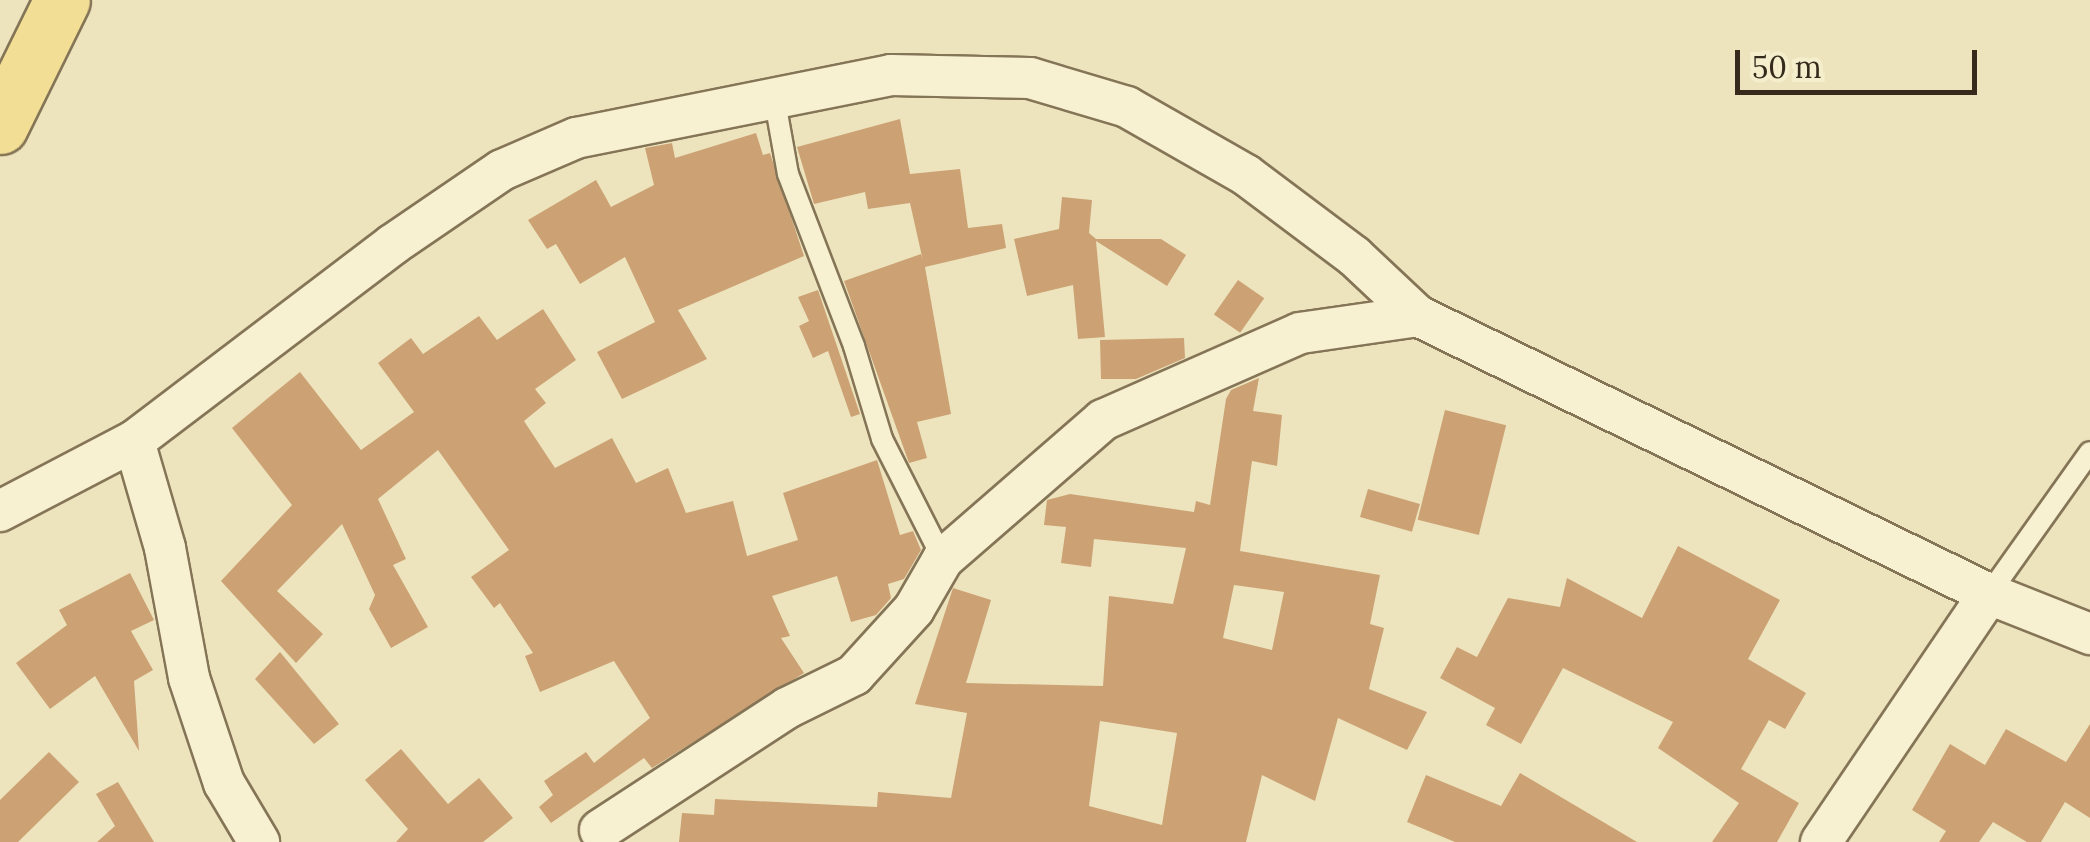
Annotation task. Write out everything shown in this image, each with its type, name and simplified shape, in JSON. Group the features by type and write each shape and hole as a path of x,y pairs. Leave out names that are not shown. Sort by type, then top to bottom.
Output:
{"main road":[{"path":"0,126 62,0"}],"street":[{"path":"0,510 134,441 294,326 392,245 502,170 576,138 910,76 1030,78 1127,107 1246,174 1418,316 1989,594 2090,634"},
{"path":"600,830 787,708 854,675 914,609 943,558 1102,420 1300,333 1418,316"},
{"path":"134,441 165,548 189,678 224,783 260,842"},
{"path":"1822,842 1989,594"}],"lane":[{"path":"775,102 788,174 854,346 882,439 943,558"},
{"path":"1989,594 2090,452"}],"building":[{"path":"900,119 910,174 960,169 968,228 1002,224 1006,248 925,267 951,414 917,422 927,458 909,463 844,281 921,254 923,261 910,203 868,209 865,192 814,204 797,147"},
{"path":"756,133 763,155 770,153 804,256 678,310 707,359 622,399 597,352 655,322 625,257 580,284 556,244 547,249 528,220 596,180 611,207 654,185 645,148 672,143 675,158"},
{"path":"1062,197 1092,200 1089,233 1096,239 1161,239 1186,255 1167,286 1096,241 1105,337 1078,339 1073,285 1027,296 1014,239 1059,229"},
{"path":"1238,280 1264,298 1240,333 1214,314"},
{"path":"818,290 860,414 851,417 828,351 813,358 799,326 809,321 798,297"},
{"path":"543,309 576,360 535,389 546,403 524,421 555,468 612,438 636,483 668,468 686,513 733,501 747,556 798,540 783,493 877,460 900,535 913,531 921,550 904,579 888,584 891,598 876,615 851,622 837,576 772,596 790,636 781,638 804,673 652,768 644,758 551,823 539,807 553,795 544,781 586,752 594,763 650,718 614,661 540,692 525,656 533,653 500,603 494,608 471,577 509,550 438,450 378,499 406,559 393,565 428,627 391,648 369,609 375,595 342,524 277,591 323,634 296,663 221,581 292,505 232,428 300,372 361,450 414,412 378,363 411,338 423,354 479,316 497,340"},
{"path":"1184,338 1185,358 1136,379 1101,379 1100,340"},
{"path":"1259,378 1253,411 1282,415 1277,466 1252,461 1240,551 1380,575 1370,624 1384,628 1369,689 1427,712 1407,750 1338,718 1315,801 1262,775 1246,842 679,842 682,813 714,815 715,799 877,807 878,792 951,798 967,713 915,704 953,588 991,600 966,683 1103,686 1109,596 1173,604 1186,548 1094,539 1091,567 1061,563 1066,527 1044,525 1047,500 1070,494 1194,512 1196,501 1210,505 1226,399 1231,390","holes":["1234,585 1284,592 1272,650 1223,638","1100,721 1177,733 1162,825 1089,806"]},
{"path":"1445,410 1506,425 1479,535 1418,520"},
{"path":"1368,489 1420,504 1412,532 1360,517"},
{"path":"1678,546 1780,600 1748,659 1806,693 1785,729 1769,720 1741,769 1799,803 1777,842 1712,842 1739,803 1658,748 1673,722 1563,668 1521,744 1486,725 1495,708 1440,678 1457,647 1477,657 1508,598 1560,607 1567,578 1642,618"},
{"path":"130,573 154,620 131,631 153,670 134,681 139,751 95,676 50,709 16,663 67,625 59,610"},
{"path":"280,652 339,724 314,744 255,679"},
{"path":"2090,724 2090,818 2065,802 2041,842 2027,842 1993,822 1979,842 1939,842 1946,831 1912,810 1950,744 1985,765 2006,729 2066,762"},
{"path":"401,749 448,804 479,778 513,818 483,842 396,842 408,829 365,780"},
{"path":"49,752 79,782 18,842 0,842 0,800"},
{"path":"1520,773 1637,842 1455,842 1407,822 1426,775 1501,806"},
{"path":"118,782 154,842 97,842 115,826 96,794"}]}
